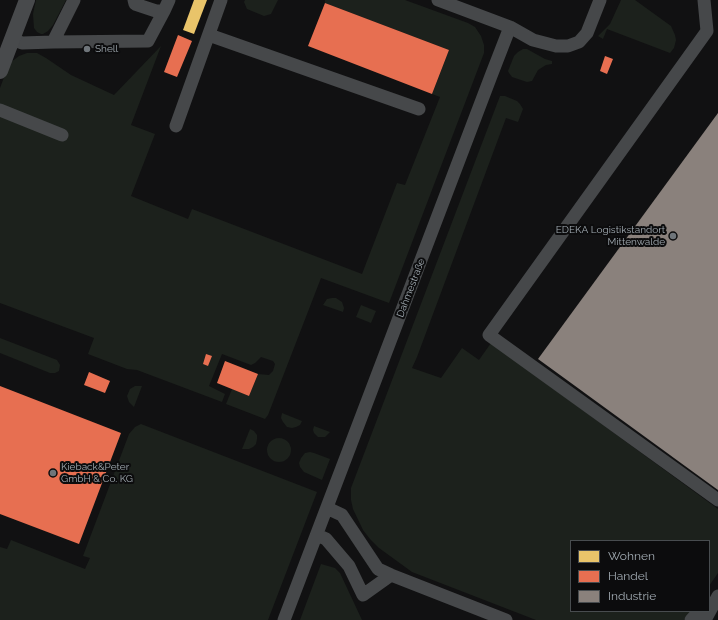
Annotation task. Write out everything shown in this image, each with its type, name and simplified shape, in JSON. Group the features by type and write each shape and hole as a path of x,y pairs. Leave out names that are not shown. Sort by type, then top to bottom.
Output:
{"main road":[{"path":"0,71 27,0"}],"street":[{"path":"53,42 74,0"},
{"path":"134,0 135,4 156,11 167,6"},
{"path":"176,126 221,0"},
{"path":"438,0 510,27 533,40 556,46 568,46 580,42 587,33 600,0"},
{"path":"704,0 707,31 489,334 718,500"},
{"path":"12,39 22,43 148,41 167,6"},
{"name":"Dahmestraße","path":"284,620 510,27"},
{"path":"209,35 419,109"},
{"path":"0,110 62,135"},
{"path":"327,508 342,515 378,569 506,620"},
{"path":"317,535 326,539 349,566 363,595 391,575"},
{"path":"710,598 718,589"},
{"path":"710,611 718,596"},
{"path":"691,620 697,612"}],"shaded area":[{"path":"36,0 66,0 53,25 43,34 37,32 34,28 33,14"},
{"path":"245,0 278,0 271,14 264,16 247,9 244,2"},
{"path":"325,0 405,0 468,23 475,27 481,36 484,45 484,53 389,303 321,278 268,415 265,419 226,404 232,389 249,396 258,374 269,375 273,371 275,364 273,361 261,357 251,365 222,354 209,386 225,394 222,402 137,370 127,369 88,354 94,338 0,303 0,88 11,62 19,56 27,53 37,53 71,75 114,95 161,46 131,125 155,134 131,196 188,219 192,209 362,274 397,183 405,185 440,97 432,94 449,50 325,3"},
{"path":"621,0 635,0 671,26 676,40 674,48 670,53 607,29 603,39 598,36 610,24"},
{"path":"523,49 527,49 545,59 552,61 552,64 546,65 538,70 532,81 527,82 512,77 508,71 514,56"},
{"path":"500,96 505,96 517,101 523,109 518,122 506,118 412,368 441,378 462,348 479,360 491,343 718,509 718,573 710,585 710,540 570,540 570,612 690,612 684,620 536,620 412,572 379,548 363,530 353,509 351,488"},
{"path":"336,298 342,302 344,308 343,312 323,305 327,299"},
{"path":"361,305 376,311 371,323 356,317"},
{"path":"0,338 57,360 60,365 59,371 50,373 0,353"},
{"path":"135,386 142,386 134,407 129,402 127,396 130,389"},
{"path":"282,413 302,421 300,425 292,428 287,427 281,418"},
{"path":"141,424 317,492 268,620 0,620 0,547 7,549 11,540 85,569 90,558 83,556 129,434 135,427"},
{"path":"314,426 330,432 325,437 318,437 314,433"},
{"path":"250,429 257,435 256,444 249,449 242,449"},
{"path":"279,438 287,442 291,450 287,458 279,462 271,458 267,450 271,442"},
{"path":"310,452 330,459 322,480 304,472 300,467 299,463 301,458 305,453"},
{"path":"321,564 335,568 340,573 362,620 300,620"}],"building: Wohnen":[{"path":"194,0 207,0 194,34 183,30"}],"building: Handel":[{"path":"325,3 449,50 432,94 308,46"},
{"path":"178,35 192,41 177,77 164,72"},
{"path":"605,56 613,59 607,74 600,71"},
{"path":"206,354 212,356 208,366 203,364"},
{"path":"225,361 258,374 249,396 217,383"},
{"path":"89,372 110,381 105,393 84,385"},
{"name":"Kieback&Peter GmbH & Co. KG","path":"0,386 121,433 79,544 0,514"}],"building: Industrie":[{"name":"EDEKA Logistikstandort Mittenwalde","path":"718,113 718,490 538,359"}],"place":[{"name":"Shell","path":"87,49"},
{"name":"EDEKA Logistikstandort Mittenwalde","path":"673,236"},
{"name":"Kieback&Peter GmbH & Co. KG","path":"53,473"}]}
